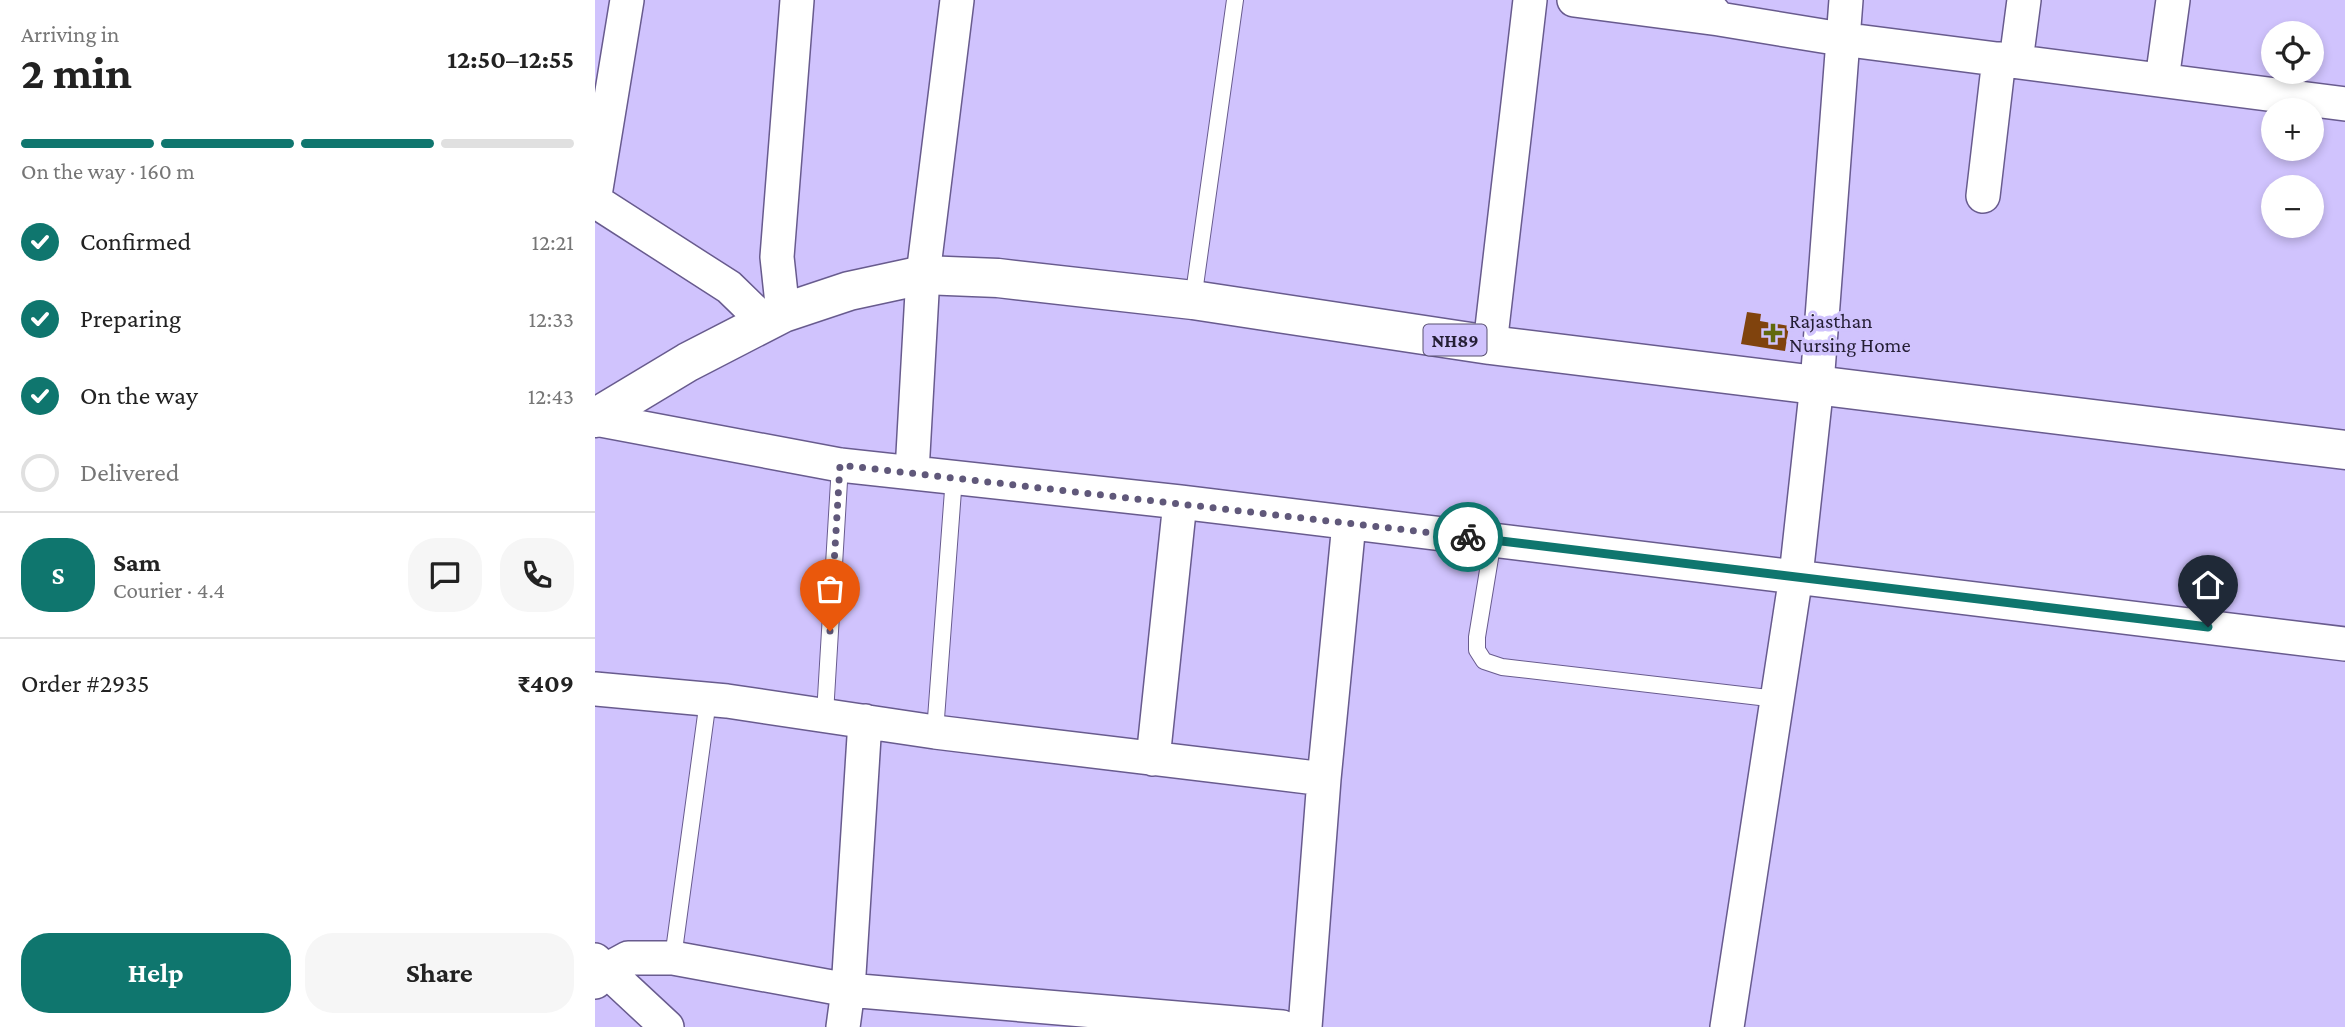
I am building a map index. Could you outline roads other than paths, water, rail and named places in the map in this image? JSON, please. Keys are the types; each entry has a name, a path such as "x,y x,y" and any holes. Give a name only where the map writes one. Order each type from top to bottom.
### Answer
{"main road":[{"name":"NH89","path":"595,419 688,362 774,318 849,291 923,275 998,278 1193,300 1490,345 2345,450"}],"street":[{"path":"595,195 627,0"},
{"path":"774,318 797,0"},
{"path":"912,472 923,275 957,0"},
{"path":"1490,345 1530,0"},
{"path":"1574,0 1711,9 1841,39 2345,104"},
{"path":"1727,1027 1796,576 1817,384 1846,0"},
{"path":"1983,196 2007,60 2024,0"},
{"path":"2162,80 2173,0"},
{"path":"595,201 774,318"},
{"path":"595,419 840,465 1180,502 2345,644"},
{"path":"1153,758 1180,502"},
{"path":"1305,1027 1324,779 1349,523"},
{"path":"595,689 825,714 935,732 1324,779"},
{"path":"843,1027 848,990 865,721"},
{"path":"667,1027 599,971 628,958 673,958 848,990 1282,1027"}],"lane":[{"path":"1193,300 1235,0"},
{"path":"825,714 840,465"},
{"path":"935,732 954,477"},
{"path":"1493,540 1477,637 1477,650 1483,661 1502,667 1777,699"},
{"path":"673,958 708,700"}],"place":[{"name":"Rajasthan Nursing Home","path":"1773,333"}]}
